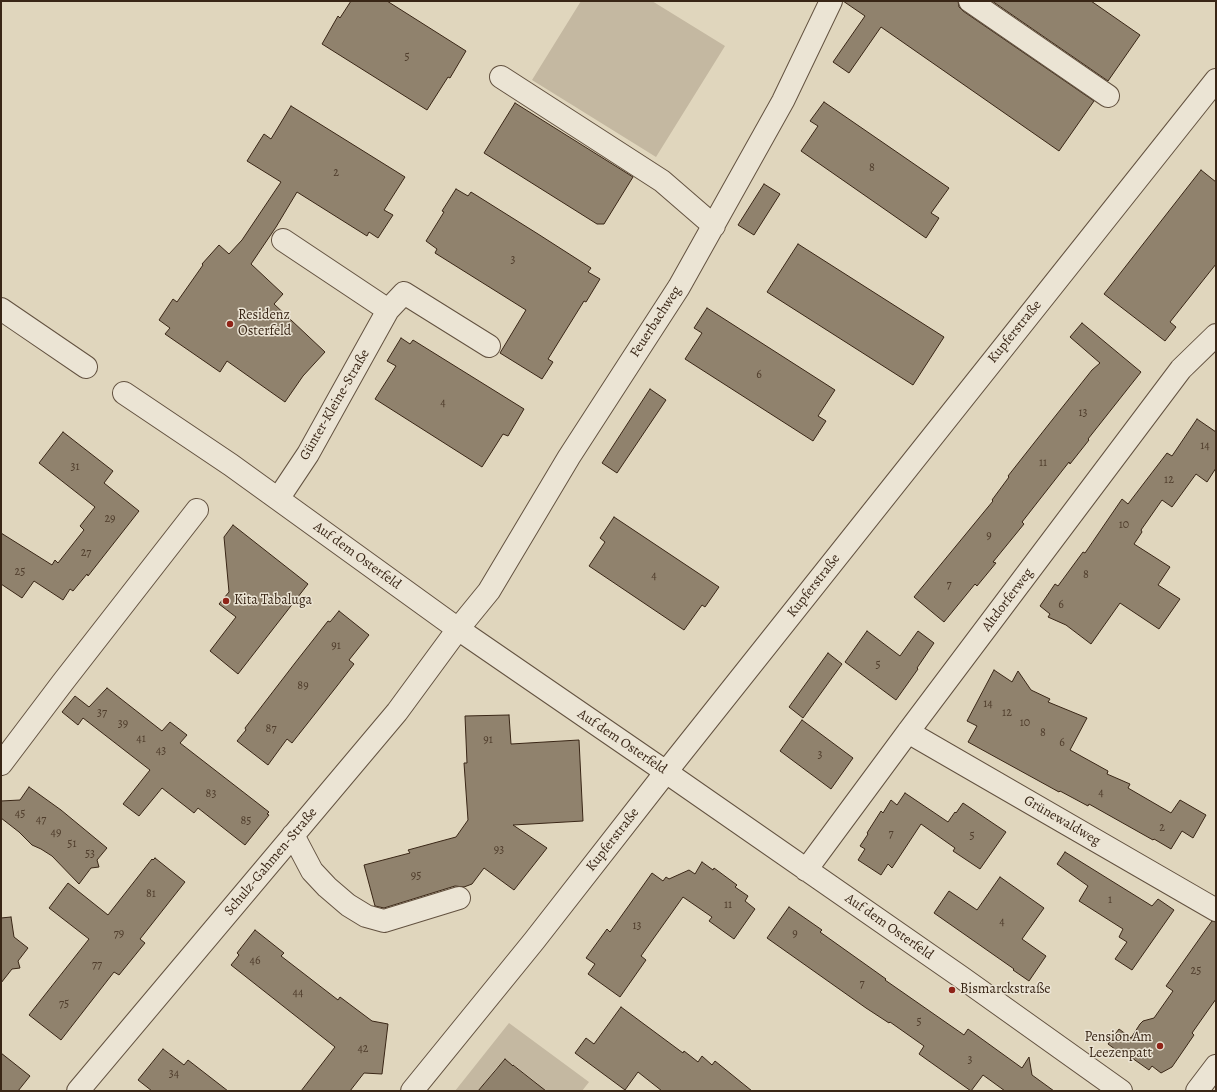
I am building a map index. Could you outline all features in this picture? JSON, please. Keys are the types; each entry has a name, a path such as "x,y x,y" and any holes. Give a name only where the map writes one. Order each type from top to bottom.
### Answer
{"street":[{"name":"Feuerbachweg","path":"458,629 490,591 569,457 679,287 783,101 831,1"},
{"path":"970,1 1108,96"},
{"path":"501,77 662,181 714,226"},
{"name":"Kupferstraße","path":"412,1091 534,941 666,772 1216,80"},
{"path":"283,240 388,310"},
{"name":"Günter-Kleine-Straße","path":"278,499 308,454 388,310 404,293 489,346"},
{"path":"1,309 86,367"},
{"name":"Altdorferweg","path":"806,870 908,732 1182,369 1216,335"},
{"name":"Auf dem Osterfeld","path":"124,392 231,465 458,629 989,996 1121,1091"},
{"path":"1,764 197,510"},
{"name":"Schulz-Gahmen-Straße","path":"78,1091 397,712 458,629"},
{"name":"Grünewaldweg","path":"908,732 1216,910"},
{"path":"293,835 312,871 327,887 348,905 366,916 384,920 459,898"},
{"path":"1197,1091 1216,1066"}],"shaded area":[{"path":"581,1 652,1 725,46 656,157 532,80"},
{"path":"509,1023 589,1082 582,1091 535,1091 538,1084 514,1065 513,1066 505,1060 497,1067 478,1091 455,1091"}],"building":[{"path":"351,1 387,1 466,51 450,78 448,77 427,110 322,44 338,16 340,18"},
{"path":"843,1 958,1 959,7 963,11 1094,101 1059,151 881,27 849,73 833,62 865,16"},
{"path":"992,1 1091,1 1140,35 1108,81"},
{"path":"824,102 949,188 931,213 939,218 926,238 801,151 818,126 810,121"},
{"path":"515,103 633,177 604,224 597,224 484,153"},
{"path":"291,106 405,177 384,210 393,215 378,238 369,232 367,236 297,192 251,264 283,294 274,304 325,352 303,376 285,402 227,361 220,372 165,334 170,328 159,320 173,299 177,302 203,265 202,264 219,245 229,254 242,240 281,182 247,161 264,134 271,139"},
{"path":"1201,170 1216,182 1216,264 1170,322 1176,327 1165,341 1104,294"},
{"path":"764,184 780,194 754,235 738,225"},
{"path":"456,189 468,196 471,192 591,268 588,272 600,279 586,302 584,301 548,359 553,362 542,379 500,353 526,310 435,253 437,249 426,241"},
{"path":"798,244 944,337 913,385 767,292"},
{"path":"707,308 835,390 818,416 826,421 813,441 685,359 702,333 694,328"},
{"path":"1082,323 1141,372 1070,464 1069,462 1022,522 1024,524 993,562 996,563 977,586 975,584 944,622 914,597 993,501 992,500 1009,477 1008,476 1092,370 1100,363 1070,337"},
{"path":"401,338 410,344 413,340 524,409 508,436 503,434 482,467 375,399 396,366 387,361"},
{"path":"650,389 666,400 617,473 602,463"},
{"path":"1197,419 1216,432 1216,468 1207,482 1196,474 1172,507 1162,500 1141,530 1142,532 1134,544 1170,567 1158,585 1180,599 1159,629 1120,603 1091,644 1066,625 1048,617 1050,614 1040,606 1055,584 1058,586 1083,552 1085,553 1122,499 1128,504 1167,453 1172,456"},
{"path":"63,432 113,471 104,483 139,511 88,576 87,574 73,591 70,589 63,600 34,581 22,598 1,584 1,533 52,565 55,560 58,563 84,530 80,526 95,507 39,463"},
{"path":"614,517 719,587 705,607 702,605 684,630 589,566 605,542 600,538"},
{"path":"233,525 308,584 238,674 210,651 236,617 219,604 229,592 224,537"},
{"path":"339,611 369,635 349,660 354,664 337,686 292,743 287,739 268,765 237,741 246,730 245,728 295,663 328,621 330,622"},
{"path":"867,631 900,656 918,631 934,643 896,700 845,662"},
{"path":"828,653 842,664 803,718 789,707"},
{"path":"994,670 1012,682 1018,671 1031,690 1050,699 1048,702 1087,718 1070,750 1108,771 1107,774 1130,784 1128,788 1171,813 1180,800 1206,815 1193,838 1182,831 1171,849 1089,804 1088,806 1060,791 1059,792 968,742 977,726 967,721"},
{"path":"107,688 162,731 170,722 187,735 180,743 269,812 267,814 269,815 245,845 198,808 194,813 162,788 139,816 123,804 150,770 83,718 78,725 62,712 75,696 89,707"},
{"path":"509,715 511,744 579,740 583,821 513,825 547,848 514,890 484,868 472,884 464,887 455,886 384,908 375,906 364,865 410,853 408,850 456,837 468,820 464,763 467,763 465,716"},
{"path":"802,720 853,758 831,789 780,751"},
{"path":"29,787 61,810 107,848 97,860 99,867 91,868 79,884 52,856 32,845 19,832 1,818 1,801 20,800"},
{"path":"905,793 948,822 963,803 1006,832 980,869 953,851 955,848 921,824 892,868 888,864 881,875 858,860 865,849 860,846 881,811 883,813 891,800 897,805"},
{"path":"1065,852 1152,906 1158,899 1174,910 1132,970 1115,959 1127,942 1119,937 1123,929 1079,901 1088,886 1057,864"},
{"path":"155,858 185,882 140,939 145,943 119,975 114,972 61,1040 29,1015 89,939 49,908 68,883 108,915 152,859 153,860"},
{"path":"702,862 713,870 714,868 737,885 735,887 748,896 745,901 755,909 734,939 709,921 712,917 683,897 641,956 646,960 620,997 588,974 595,964 586,958 607,929 610,932 652,873 663,881 666,877 669,879 689,870 695,874"},
{"path":"1000,877 1044,908 1022,939 1046,956 1029,981 934,913 949,891 977,910"},
{"path":"789,907 822,930 820,932 886,979 885,980 964,1035 968,1029 1022,1068 1029,1057 1032,1075 1054,1091 1005,1091 983,1075 971,1091 919,1054 924,1046 890,1022 889,1023 866,1008 767,938"},
{"path":"11,917 14,937 28,948 18,961 20,968 12,969 1,983 1,918"},
{"path":"1212,921 1216,922 1216,999 1192,1033 1194,1035 1172,1067 1161,1073 1152,1066 1149,1070 1125,1053 1123,1055 1108,1044 1119,1029 1131,1038 1143,1021 1154,1018 1173,991 1166,986"},
{"path":"255,930 284,953 281,956 338,1000 340,997 372,1021 388,1024 382,1074 364,1073 350,1091 301,1091 335,1047 231,965 239,955 237,953"},
{"path":"621,1007 683,1053 684,1051 698,1062 702,1056 712,1065 715,1061 752,1091 662,1091 638,1072 625,1090 575,1053 586,1038 594,1044"},
{"path":"163,1049 184,1065 188,1060 228,1091 152,1091 138,1080"},
{"path":"1,1053 30,1076 18,1091 1,1091"},
{"path":"505,1059 513,1066 546,1091 478,1091"}],"place":[{"name":"Residenz Osterfeld","path":"230,324"},
{"name":"Kita Tabaluga","path":"226,601"},
{"name":"Bismarckstraße","path":"952,990"},
{"name":"Pension Am Leezenpatt","path":"1160,1046"}]}
